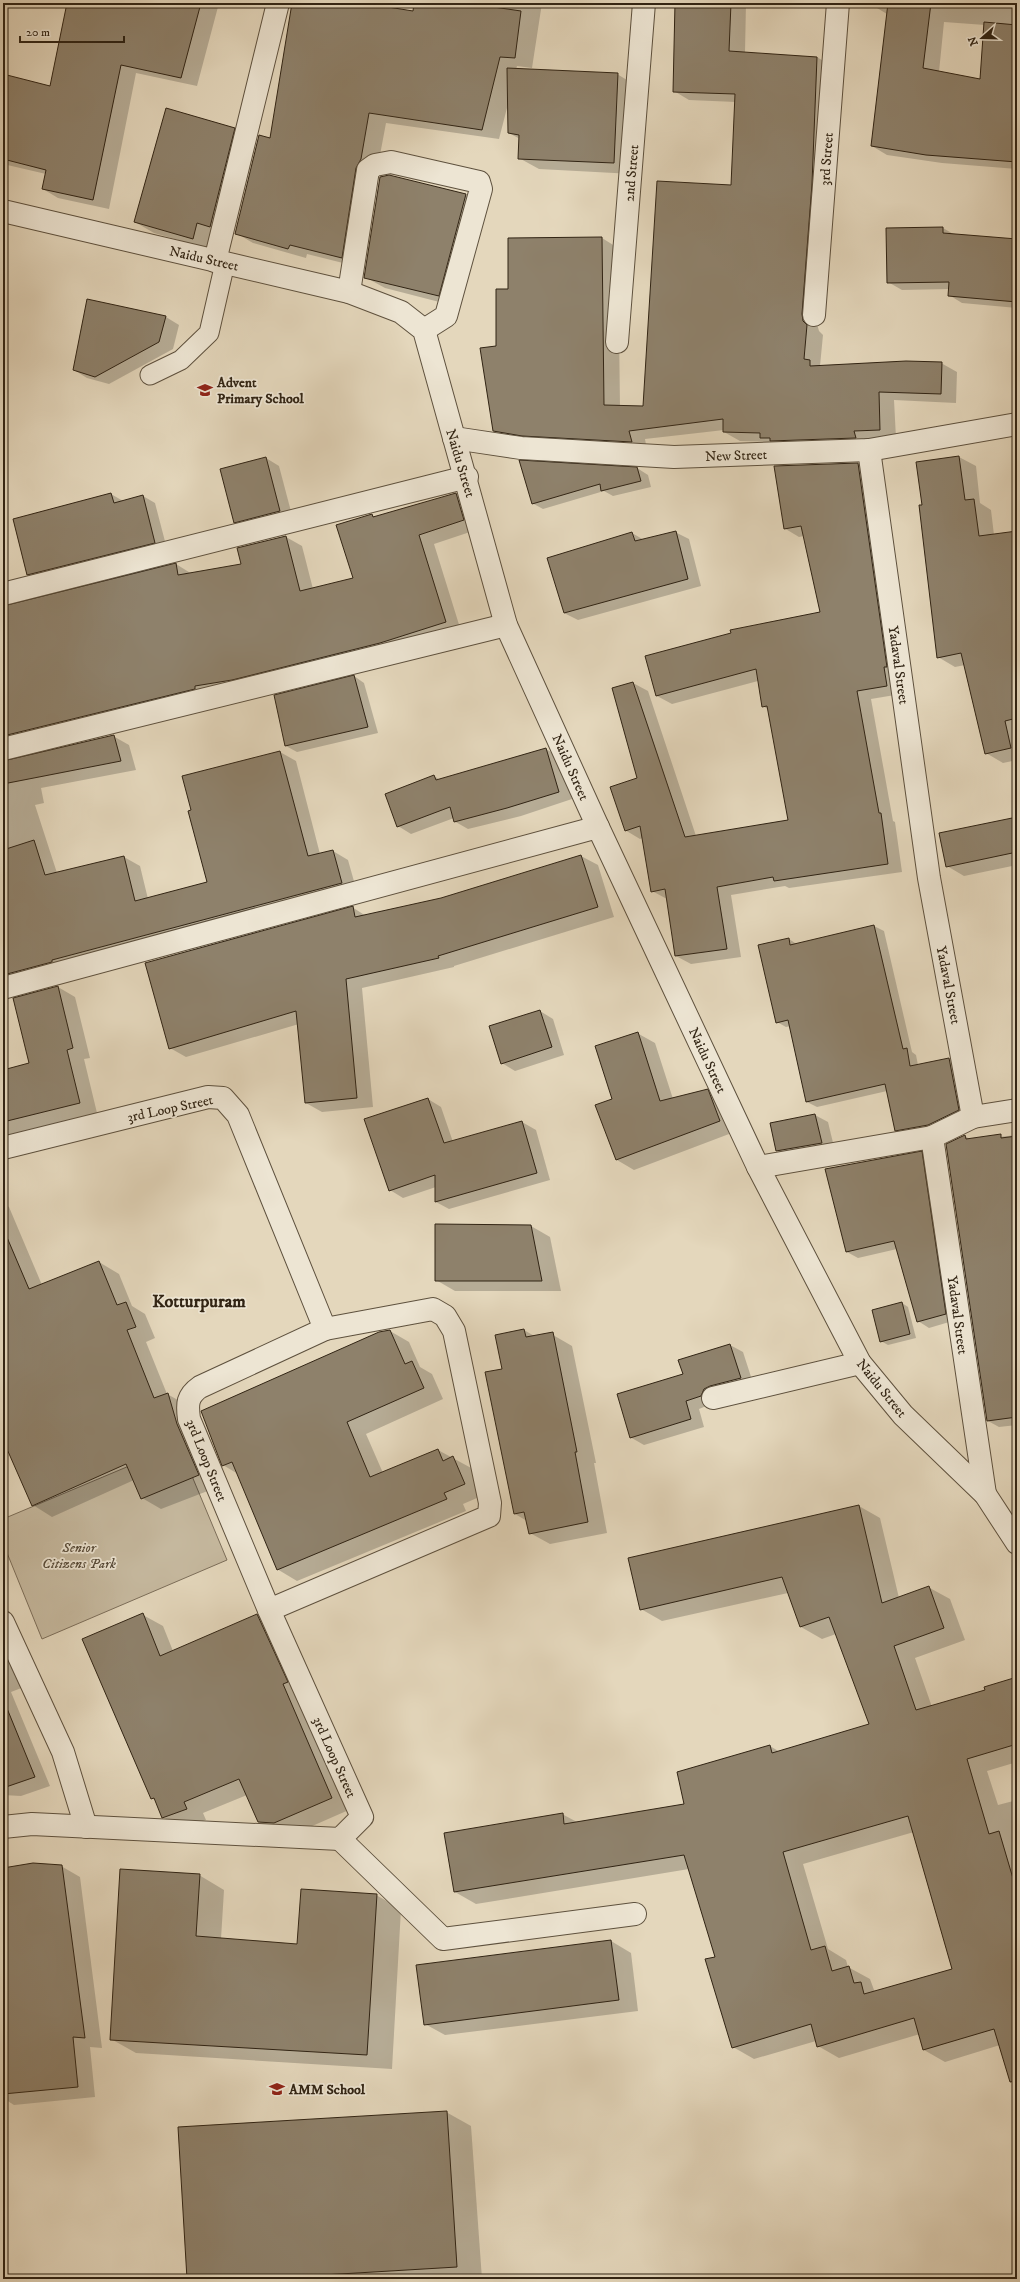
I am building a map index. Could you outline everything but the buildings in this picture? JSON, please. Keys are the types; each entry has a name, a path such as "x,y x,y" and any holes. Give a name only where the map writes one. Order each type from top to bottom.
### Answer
{"street":[{"path":"220,262 278,3"},
{"name":"2nd Street","path":"617,342 644,3"},
{"name":"3rd Street","path":"814,315 838,3"},
{"path":"349,292 368,170 375,165 391,162 479,182 481,190 446,316 424,330"},
{"name":"Naidu Street","path":"3,211 349,292 402,312 424,330 506,625 598,827 758,1167 860,1363 903,1415 985,1494 1017,1543"},
{"name":"New Street","path":"454,438 521,448 674,457 869,450 1017,424"},
{"name":"Yadaval Street","path":"869,450 929,878 973,1117"},
{"path":"3,594 466,477"},
{"path":"3,749 506,625"},
{"path":"3,988 598,827"},
{"name":"3rd Loop Street","path":"3,1148 208,1097 223,1098 238,1115 325,1329 200,1387 191,1394 188,1401 189,1419 269,1610 362,1817 340,1840"},
{"path":"758,1167 932,1137 973,1117 1017,1110"},
{"name":"Yadaval Street","path":"932,1137 985,1494"},
{"path":"269,1610 489,1516 490,1502 454,1331 445,1316 433,1309 325,1329"},
{"path":"713,1398 860,1363"},
{"path":"3,1622 63,1752 86,1827"},
{"path":"3,1827 32,1824 340,1840 443,1939 635,1914"}],"lane":[{"path":"150,375 181,360 209,333 220,262"}],"green space":[{"name":"Senior Citizens Park","path":"179,1445 227,1560 42,1639 3,1543 3,1519"}],"place":[{"name":"Advent Primary School","path":"205,390"},
{"name":"AMM School","path":"277,2089"}],"district":[{"name":"Kotturpuram","path":"199,1301"}]}
